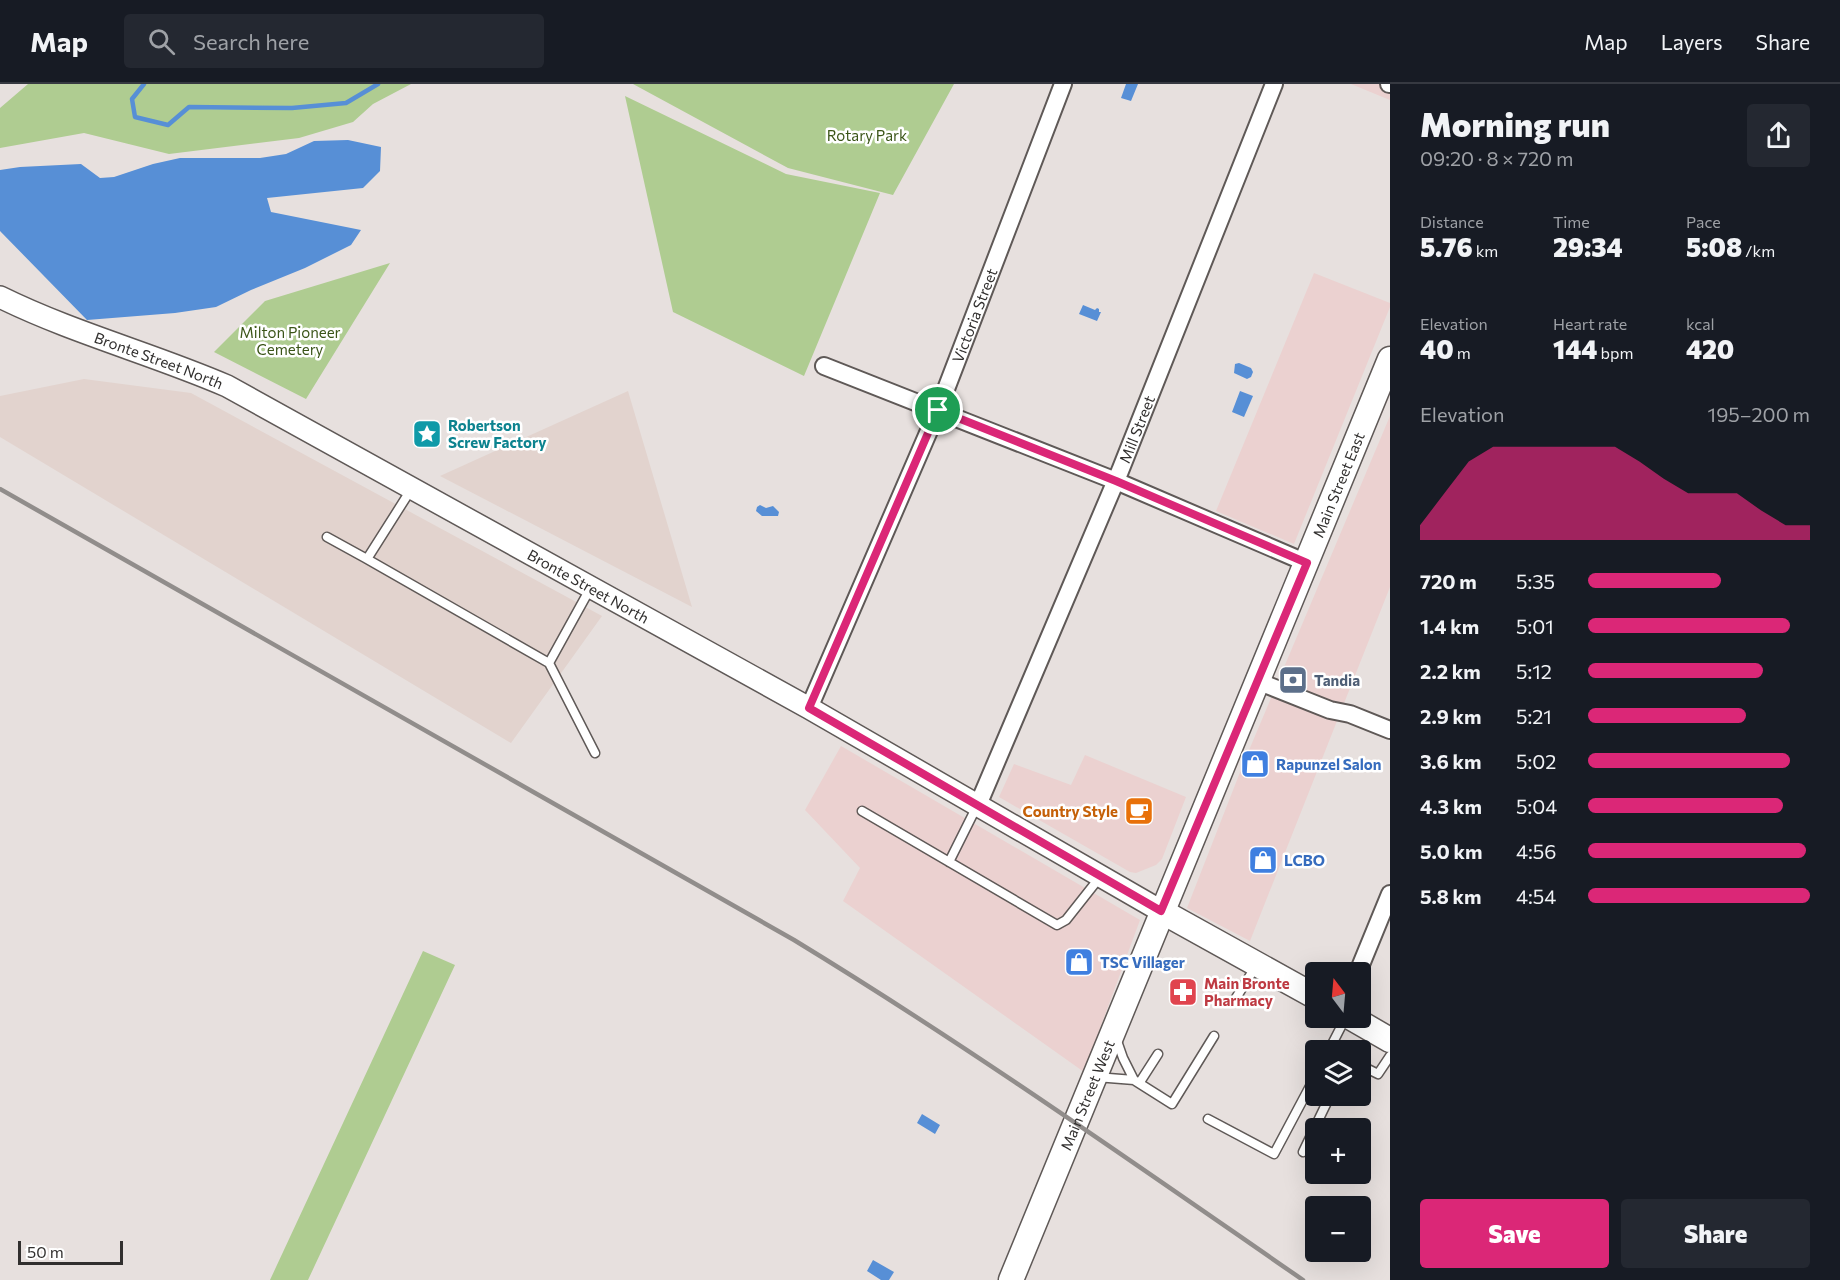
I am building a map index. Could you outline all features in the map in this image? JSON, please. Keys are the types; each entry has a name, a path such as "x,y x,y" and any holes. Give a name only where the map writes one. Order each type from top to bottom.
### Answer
{"main road":[{"name":"Main Street East","path":"1161,911 1385,384 1390,359"},
{"path":"1161,911 1305,992"},
{"name":"Main Street West","path":"1011,1280 1161,911"},
{"path":"1368,1028 1390,1040"}],"street":[{"name":"Victoria Street","path":"809,708 938,410 1063,84"},
{"name":"Mill Street","path":"978,805 1116,481 1274,84"},
{"name":"Bronte Street North","path":"0,297 61,323 227,386 809,708 1161,911"},
{"path":"824,366 1116,481 1307,563"},
{"path":"1257,681 1330,710 1350,714 1390,730"},
{"path":"1362,962 1390,894"}],"lane":[{"path":"367,559 412,488"},
{"path":"327,537 549,663 595,753"},
{"path":"549,663 591,586"},
{"path":"949,862 978,805"},
{"path":"862,812 1057,925 1066,920 1101,876"},
{"path":"1234,1001 1257,964"},
{"path":"1113,1032 1123,1058 1137,1081 1172,1104 1214,1036"},
{"path":"1137,1081 1158,1054"},
{"path":"1371,1070 1378,1074 1390,1056"},
{"path":"1095,1077 1137,1081"},
{"path":"1208,1119 1274,1154 1305,1101"},
{"path":"1303,1152 1325,1106"}],"shaded area":[{"path":"1351,84 1390,84 1390,100 1385,98"},
{"path":"1314,273 1390,303 1390,307 1294,544 1216,511"},
{"path":"84,379 191,393 602,616 511,743 0,437 0,396"},
{"path":"628,391 692,607 440,476"},
{"path":"1390,416 1390,587 1250,941 1187,908 1244,762"},
{"path":"841,746 1140,920 1084,1072 843,901 860,868 805,810"},
{"path":"1085,755 1186,797 1162,859 1156,865 1136,873 1130,872 999,797 1014,764 1071,785"}],"green space":[{"path":"28,84 411,84 373,104 353,122 299,138 169,154 84,133 0,148 0,108"},
{"name":"Rotary Park","path":"633,84 954,84 893,195 788,168"},
{"path":"625,96 786,174 880,193 804,376 673,312"},
{"name":"Milton Pioneer Cemetery","path":"390,263 306,399 214,352 265,301"},
{"path":"423,951 455,965 308,1280 270,1280"}],"water":[{"path":"1126,84 1138,84 1131,101 1121,98"},
{"path":"348,140 381,147 380,171 363,188 267,198 271,212 361,230 351,245 216,307 175,313 87,320 0,231 0,170 81,164 100,178 114,177 180,158 260,158 286,154 314,141"},
{"path":"1083,305 1095,310 1099,309 1101,312 1097,321 1079,314"},
{"path":"1239,363 1251,368 1253,372 1251,377 1247,379 1234,373 1235,364"},
{"path":"1240,391 1253,396 1244,417 1232,412"},
{"path":"760,505 766,508 773,506 779,512 778,516 762,516 756,511"},
{"path":"922,1114 940,1125 935,1134 917,1123"},
{"path":"873,1260 894,1272 889,1280 881,1280 867,1271"}],"waterway":[{"path":"144,84 132,99 135,117 168,125 189,107 292,108 346,103 378,84"}],"railway":[{"path":"0,489 794,940 987,1064 1303,1280"}],"place":[{"name":"Robertson Screw Factory","path":"427,434"},
{"name":"Tandia","path":"1293,680"},
{"name":"Rapunzel Salon","path":"1255,764"},
{"name":"Country Style","path":"1139,811"},
{"name":"LCBO","path":"1263,860"},
{"name":"TSC Villager","path":"1079,962"},
{"name":"Main Bronte Pharmacy","path":"1183,992"}],"route":[{"path":"938,410 1116,481 1307,563 1161,911 809,708 938,410"}]}
